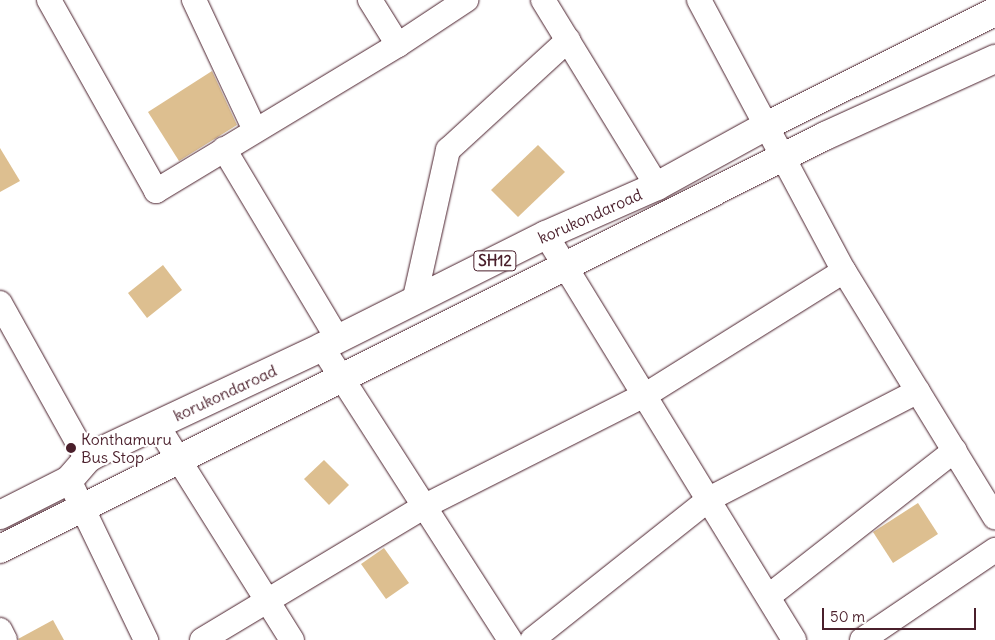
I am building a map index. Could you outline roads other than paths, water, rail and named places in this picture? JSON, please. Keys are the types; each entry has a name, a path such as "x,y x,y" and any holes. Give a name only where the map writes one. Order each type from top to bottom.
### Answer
{"main road":[{"name":"korukondaroad","path":"0,515 69,480 87,459 414,302 546,235 657,186 768,125 995,12"},
{"name":"SH12","path":"0,549 784,156 995,59"}],"street":[{"path":"49,0 156,190 398,45 466,0"},
{"path":"370,0 398,45"},
{"path":"543,0 657,186"},
{"path":"196,1 255,130"},
{"path":"703,2 844,272 995,518"},
{"path":"414,302 448,150 568,40"},
{"path":"224,149 329,342 342,378 510,640"},
{"path":"546,235 647,394 794,640"},
{"path":"202,640 425,506 647,394 844,272"},
{"path":"0,303 87,459"},
{"path":"532,640 709,499 918,391"},
{"path":"157,425 292,640"},
{"path":"769,596 955,450"},
{"path":"69,480 146,640"},
{"path":"862,640 995,550"},
{"path":"0,630 5,640"}],"place":[{"name":"Konthamuru Bus Stop","path":"71,448"}]}
